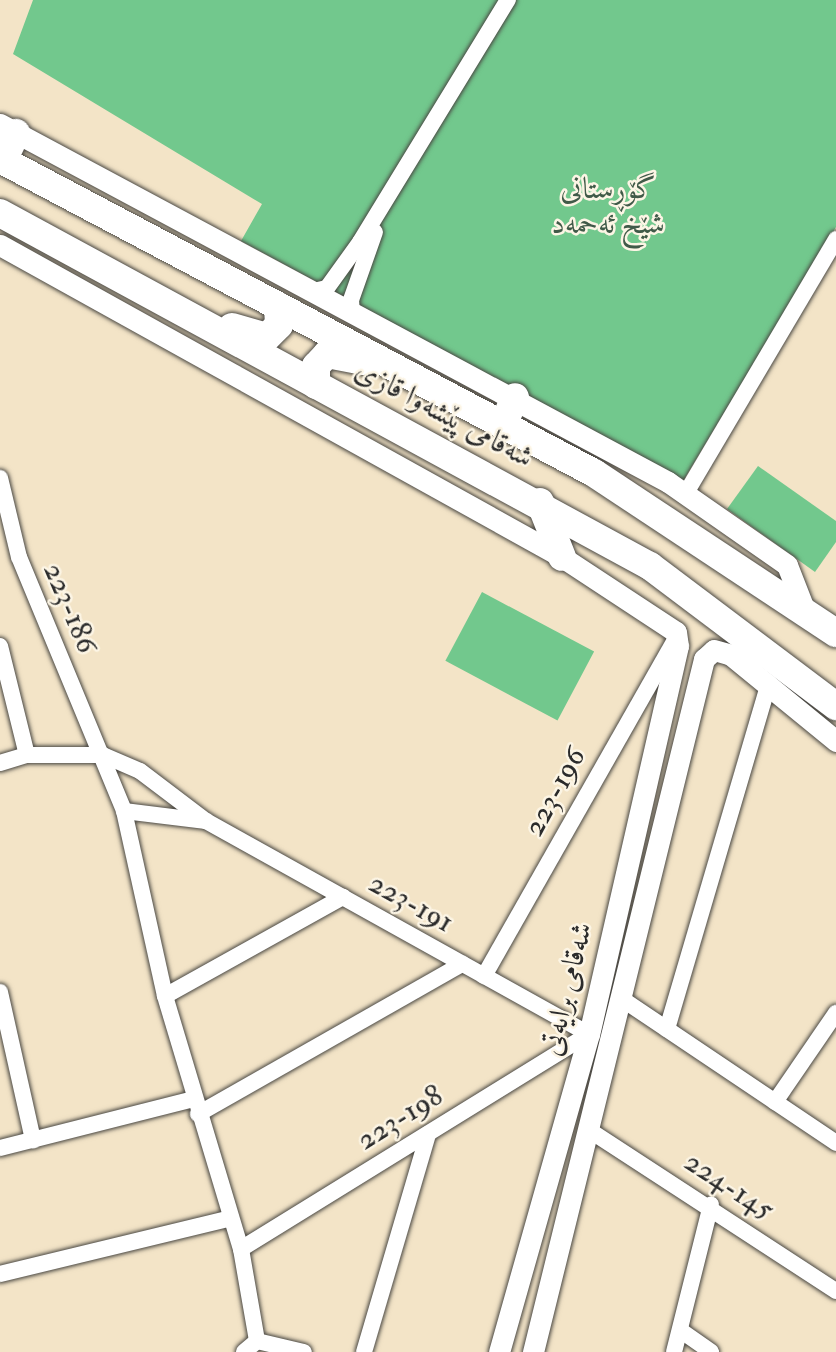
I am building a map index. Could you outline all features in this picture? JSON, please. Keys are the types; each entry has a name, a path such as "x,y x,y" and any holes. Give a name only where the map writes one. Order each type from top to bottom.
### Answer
{"highway":[{"path":"1,160 8,128"},
{"name":"شەقامی پێشەوا قازی","path":"1,160 504,423 638,499 835,628"},
{"name":"شەقامی پێشەوا قازی","path":"0,214 316,385 540,502 650,566 778,673 836,706"},
{"path":"167,305 267,337 279,326 278,306"},
{"path":"316,385 316,366 327,354 412,376"},
{"path":"504,423 514,397"},
{"path":"540,502 562,557"}],"street":[{"path":"309,292 327,288 400,178 508,0"},
{"path":"8,128 309,292 514,397 686,493 787,565 803,606"},
{"path":"352,314 365,255 400,178"},
{"path":"686,493 836,239"},
{"path":"0,246 562,557 665,621 677,636"},
{"name":"223-186","path":"0,478 19,557 124,811 164,996 228,1219 241,1249 250,1347"},
{"name":"شەقامی برایەتی","path":"499,1352 515,1287 589,1034 677,636"},
{"name":"223-196","path":"484,975 677,636"},
{"path":"0,646 27,755"},
{"name":"شەقامی برایەتی","path":"533,1352 704,659 714,650 778,673"},
{"path":"778,673 836,741"},
{"path":"667,1029 778,673"},
{"path":"0,763 27,755 103,755 158,781 206,821"},
{"path":"124,811 206,821"},
{"name":"223-191","path":"206,821 589,1034"},
{"path":"164,996 343,897"},
{"path":"620,898 646,900"},
{"path":"0,1148 196,1106 462,964"},
{"path":"0,992 33,1140"},
{"path":"622,999 836,1143"},
{"path":"775,1102 836,1013"},
{"name":"223-198","path":"241,1249 589,1034"},
{"name":"224-145","path":"589,1130 711,1205 836,1291"},
{"path":"364,1352 428,1133"},
{"path":"674,1352 711,1205"},
{"path":"0,1274 228,1219"},
{"path":"515,1287 547,1294"},
{"path":"680,1330 711,1352"},
{"path":"250,1347 304,1352"}],"green space":[{"name":"گۆڕستانی شێخ ئەحمەد","path":"33,0 836,0 836,227 683,481 241,241 262,204 13,54"},
{"path":"758,466 836,521 836,542 815,572 727,509"},
{"path":"482,592 594,652 558,720 445,661"}]}
